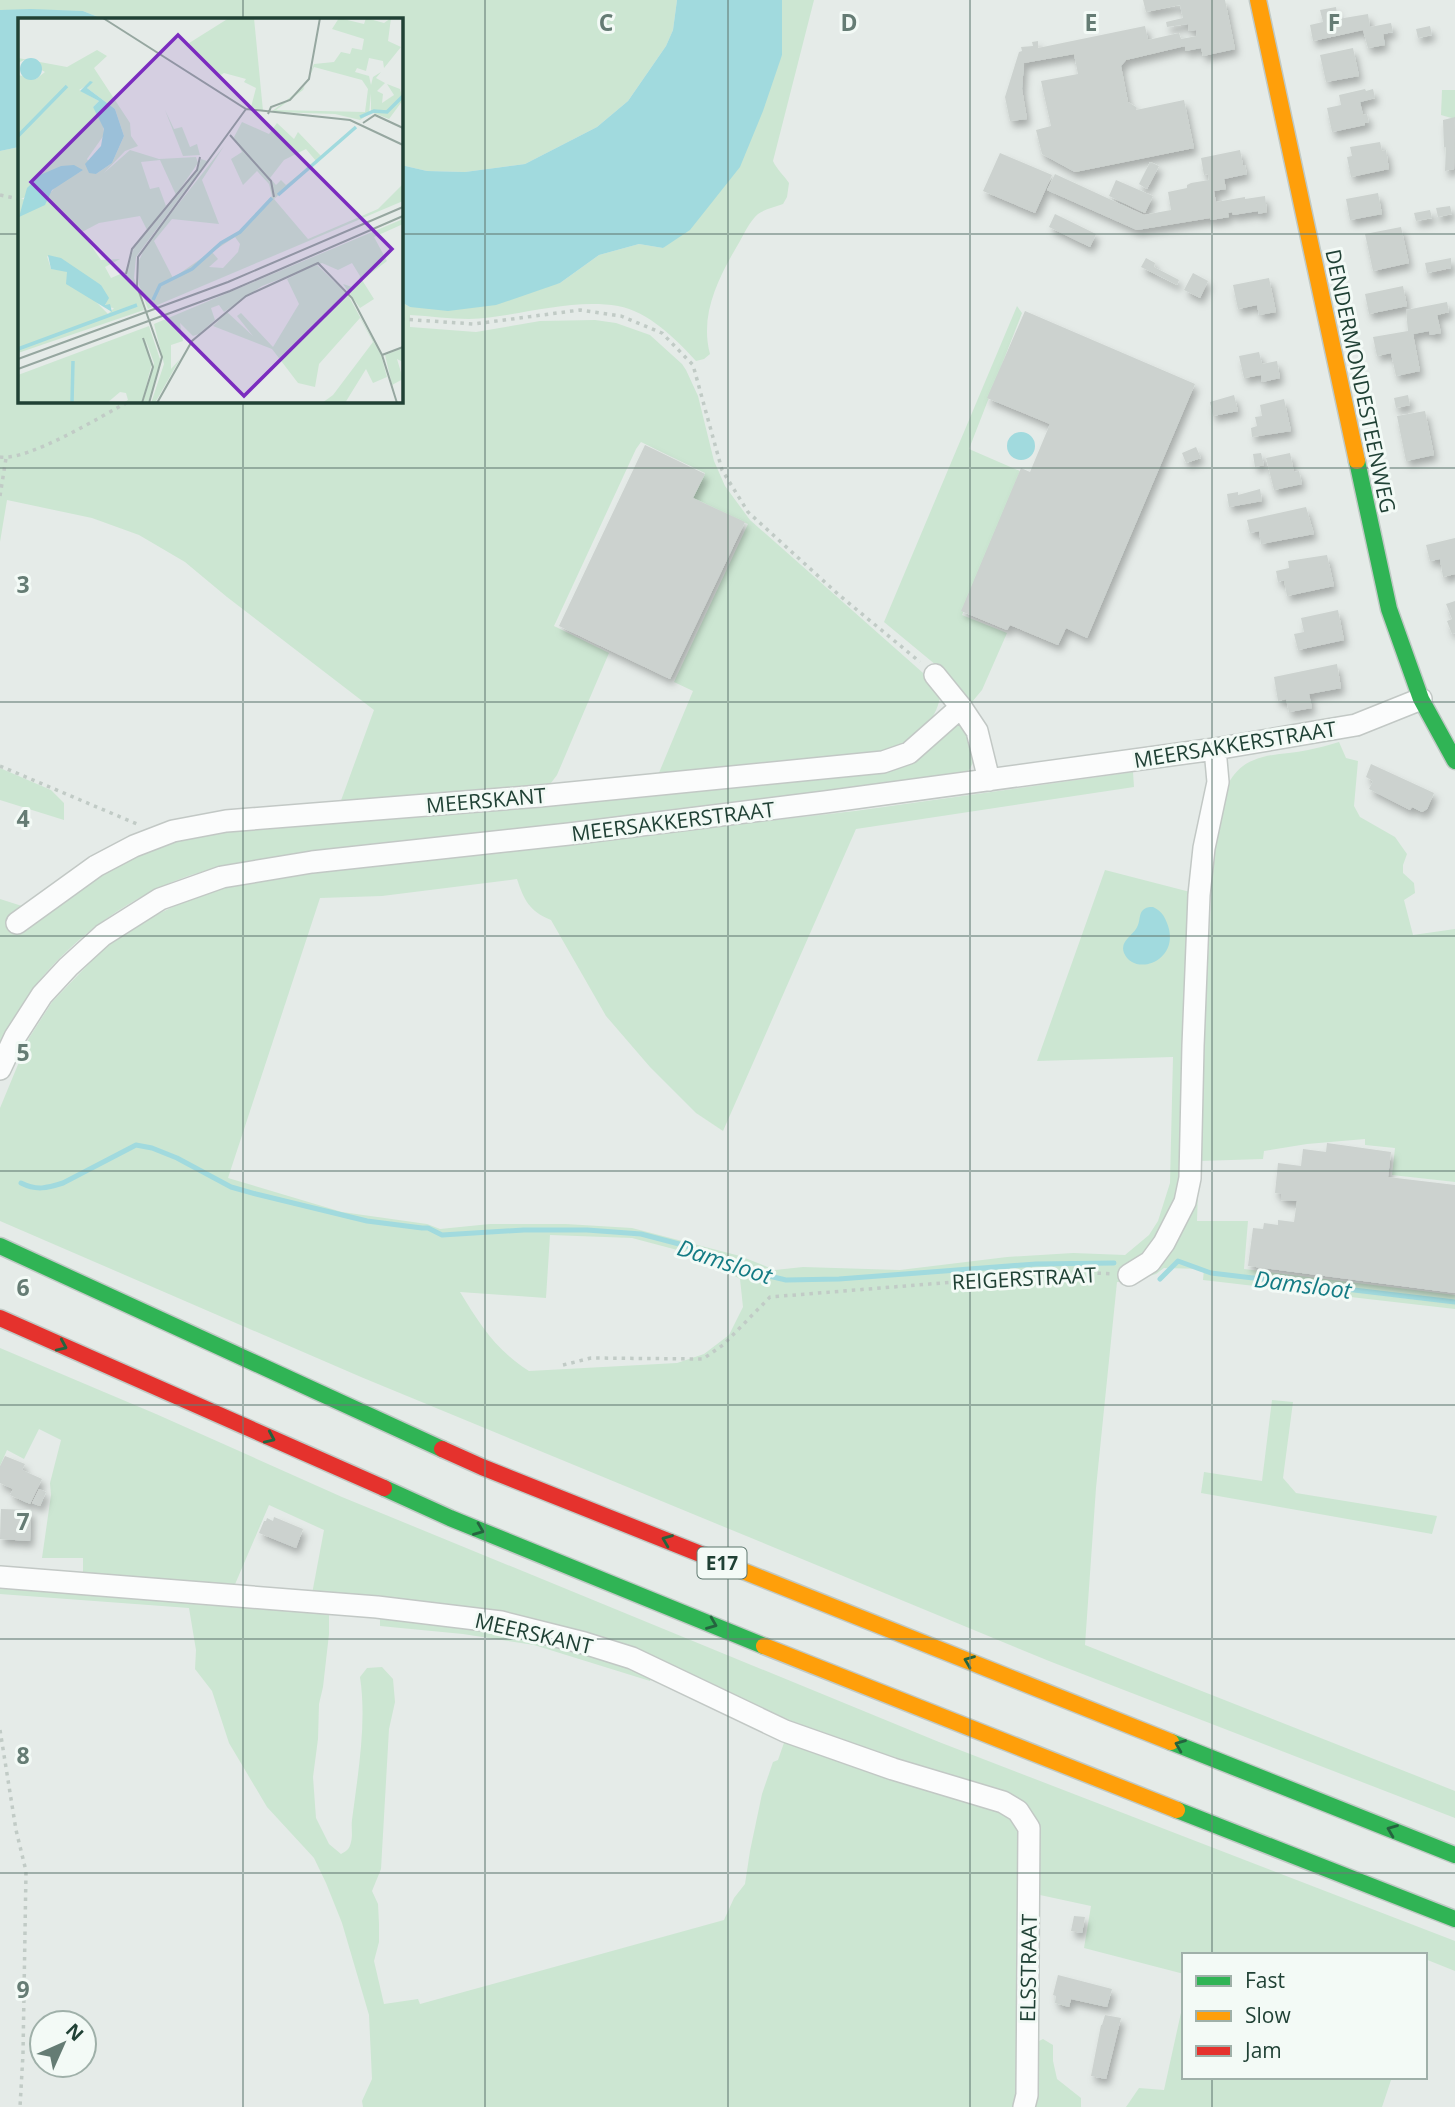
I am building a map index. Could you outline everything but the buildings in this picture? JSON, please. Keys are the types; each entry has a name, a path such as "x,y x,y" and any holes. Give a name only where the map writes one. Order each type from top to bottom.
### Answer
{"main road":[{"name":"DENDERMONDESTEENWEG","path":"1258,0 1389,609 1421,699 1455,761"},
{"name":"E17","path":"0,1246 482,1467 1455,1855"},
{"path":"0,1318 450,1518 974,1730 1455,1919"}],"street":[{"path":"935,675 961,706 977,731 989,780"},
{"name":"MEERSAKKERSTRAAT","path":"0,1069 15,1037 42,995 103,935 160,899 222,877 312,862 825,803 1214,749 1356,724 1421,699"},
{"name":"MEERSKANT","path":"17,923 96,866 173,831 226,821 554,794 883,762 909,753 961,706"},
{"path":"1129,1275 1150,1262 1164,1243 1185,1202 1190,1178 1199,895 1218,782 1214,749"},
{"name":"MEERSKANT","path":"0,1577 377,1607 501,1622 632,1658 785,1731 871,1762 1003,1802 1018,1811 1029,1828"},
{"name":"ELSSTRAAT","path":"1024,2107 1027,2095 1029,1828"}],"path":[{"path":"0,195 18,199"},
{"path":"402,319 474,324 580,310 621,316 662,333 694,365 722,470 748,512 839,595 935,675"},
{"path":"0,496 2,457 29,453 128,402"},
{"path":"0,766 144,826 155,838"},
{"name":"REIGERSTRAAT","path":"564,1365 591,1359 703,1359 723,1345 770,1297 1077,1272 1129,1275"},
{"path":"0,1730 16,1830 26,1871 20,2107"}],"green space":[{"path":"0,0 677,0 673,30 666,46 628,101 597,127 525,164 465,172 427,171 402,165 402,18 100,18 83,11 0,10"},
{"path":"782,0 814,0 773,161 789,183 787,197 783,204 755,217 725,267 709,309 707,339 710,354 704,359 696,361 671,336 640,314 618,306 600,304 562,306 487,318 410,315 410,327 476,332 540,321 595,320 616,323 650,335 686,370 698,396 714,461 725,486 750,520 931,680 940,697 935,713 901,749 656,780 693,691 674,682 748,524 693,498 705,473 641,442 554,626 609,653 557,775 540,790 339,806 374,710 185,562 139,535 92,518 7,500 0,542 0,151 18,147 18,402 402,402 402,303 410,307 560,283 599,255 639,244 663,248 782,55"},
{"path":"1442,90 1455,90 1455,119 1441,115"},
{"path":"1017,306 1022,313 969,449 1020,471 962,615 1007,633 982,690 972,702 942,670 884,622"},
{"path":"955,726 967,730 972,747 973,763 966,773 736,804 296,854 229,865 191,875 127,905 71,947 33,988 0,1045 0,899 22,906 26,920 79,882 185,833 875,768"},
{"path":"1339,742 1346,758 1358,761 1354,806 1360,817 1395,837 1407,854 1403,873 1414,883 1415,893 1404,900 1413,935 1455,929 1455,1182 1392,1175 1395,1148 1365,1145 1365,1139 1307,1144 1264,1151 1263,1159 1199,1161 1197,1221 1248,1221 1244,1269 1455,1295 1455,1309 1203,1280 1204,1269 1164,1268 1156,1274 1129,1282 1117,1282 1096,1488 1085,1645 1455,1791 1455,1818 1049,1661 361,1377 0,1221 0,1108 29,1038 52,1002 106,946 133,926 181,903 218,889 257,879 855,811 1133,772 1134,787 856,829 723,1131 696,1113 650,1067 606,1016 551,920 537,913 528,904 517,879 382,896 320,898 228,1178 342,1212 427,1224 440,1229 490,1224 566,1224 632,1228 740,1256 775,1270 803,1267 900,1270 1007,1257 1073,1253 1125,1255 1149,1235 1158,1221 1170,1183 1173,1057 1037,1061 1105,870 1194,893 1202,1056 1212,890 1209,881 1215,831 1223,795 1240,768 1254,760","holes":["550,1235 632,1238 700,1256 740,1279 743,1307 729,1335 704,1354 677,1363 529,1371 490,1336 460,1292 546,1298"]},
{"path":"0,768 51,790 64,803 64,820 0,800"},
{"path":"0,1348 342,1497 939,1742 1455,1941 1455,1971 1427,1960 1427,1953 1182,1953 1182,1973 1084,1948 1091,1906 1040,1895 1039,1858 1031,1821 853,1749 632,1653 312,1594 324,1530 269,1505 233,1589 83,1578 83,1558 42,1558 51,1495 50,1483 61,1440 39,1429 24,1459 7,1450 0,1466"},
{"path":"1272,1400 1293,1402 1283,1478 1296,1493 1437,1516 1432,1534 1201,1493 1204,1472 1262,1481"},
{"path":"0,1585 329,1610 329,1634 319,1704 313,1777 316,1818 329,1844 341,1854 349,1848 352,1839 363,1712 360,1677 367,1668 382,1667 393,1679 395,1702 389,1729 381,1869 372,1891 378,1904 379,1924 379,1942 374,1961 384,2004 418,1999 420,2004 724,1920 734,1898 745,1884 762,1794 773,1762 778,1760 786,1737 1003,1810 1014,1821 1020,1835 1018,2066 1014,2107 363,2107 362,2101 372,2079 369,2015 342,1923 314,1858 267,1807 229,1743 212,1691 195,1669 196,1650 189,1608 0,1594"},
{"path":"380,1614 499,1629 653,1673 650,1681 534,1645 463,1634 380,1626"},
{"path":"1182,2008 1182,2079 1391,2079 1382,2107 1126,2107 1139,2088 1164,2090"},
{"path":"1043,2039 1053,2045 1057,2079 1081,2098 1081,2107 1031,2107 1037,2042"}],"water":[{"path":"677,0 782,0 782,55 763,111 740,167 690,230 663,248 639,244 599,255 560,283 496,305 448,311 410,307 402,303 402,165 427,171 465,172 525,164 597,127 628,101 666,46 673,30"},
{"path":"0,10 83,11 100,18 18,18 18,147 0,151"},
{"path":"1021,432 1031,436 1035,446 1031,456 1021,460 1011,456 1007,446 1011,436"},
{"path":"1153,907 1162,914 1167,923 1170,936 1168,947 1155,961 1137,964 1130,960 1123,948 1125,941 1136,929 1142,912"}],"waterway":[{"name":"Damsloot","path":"21,1183 42,1188 63,1183 136,1145 177,1158 231,1187 367,1221 422,1228"},
{"name":"Damsloot","path":"422,1228 442,1235 524,1230 587,1230 641,1234 683,1245 786,1280 839,1279 1036,1264 1114,1263"},
{"name":"Damsloot","path":"1160,1279 1178,1261 1211,1273 1455,1302"}],"traffic: fast":[{"path":"1357,461 1389,609 1421,699 1455,761"},
{"path":"0,1246 442,1449"},
{"path":"384,1488 450,1518 764,1646"},
{"path":"1171,1742 1455,1855"},
{"path":"1177,1810 1455,1919"}],"traffic: slow":[{"path":"1258,0 1357,461"},
{"path":"713,1559 1171,1742"},
{"path":"764,1646 1177,1810"}],"traffic: jam":[{"path":"0,1318 384,1488"},
{"path":"442,1449 713,1559"}]}
